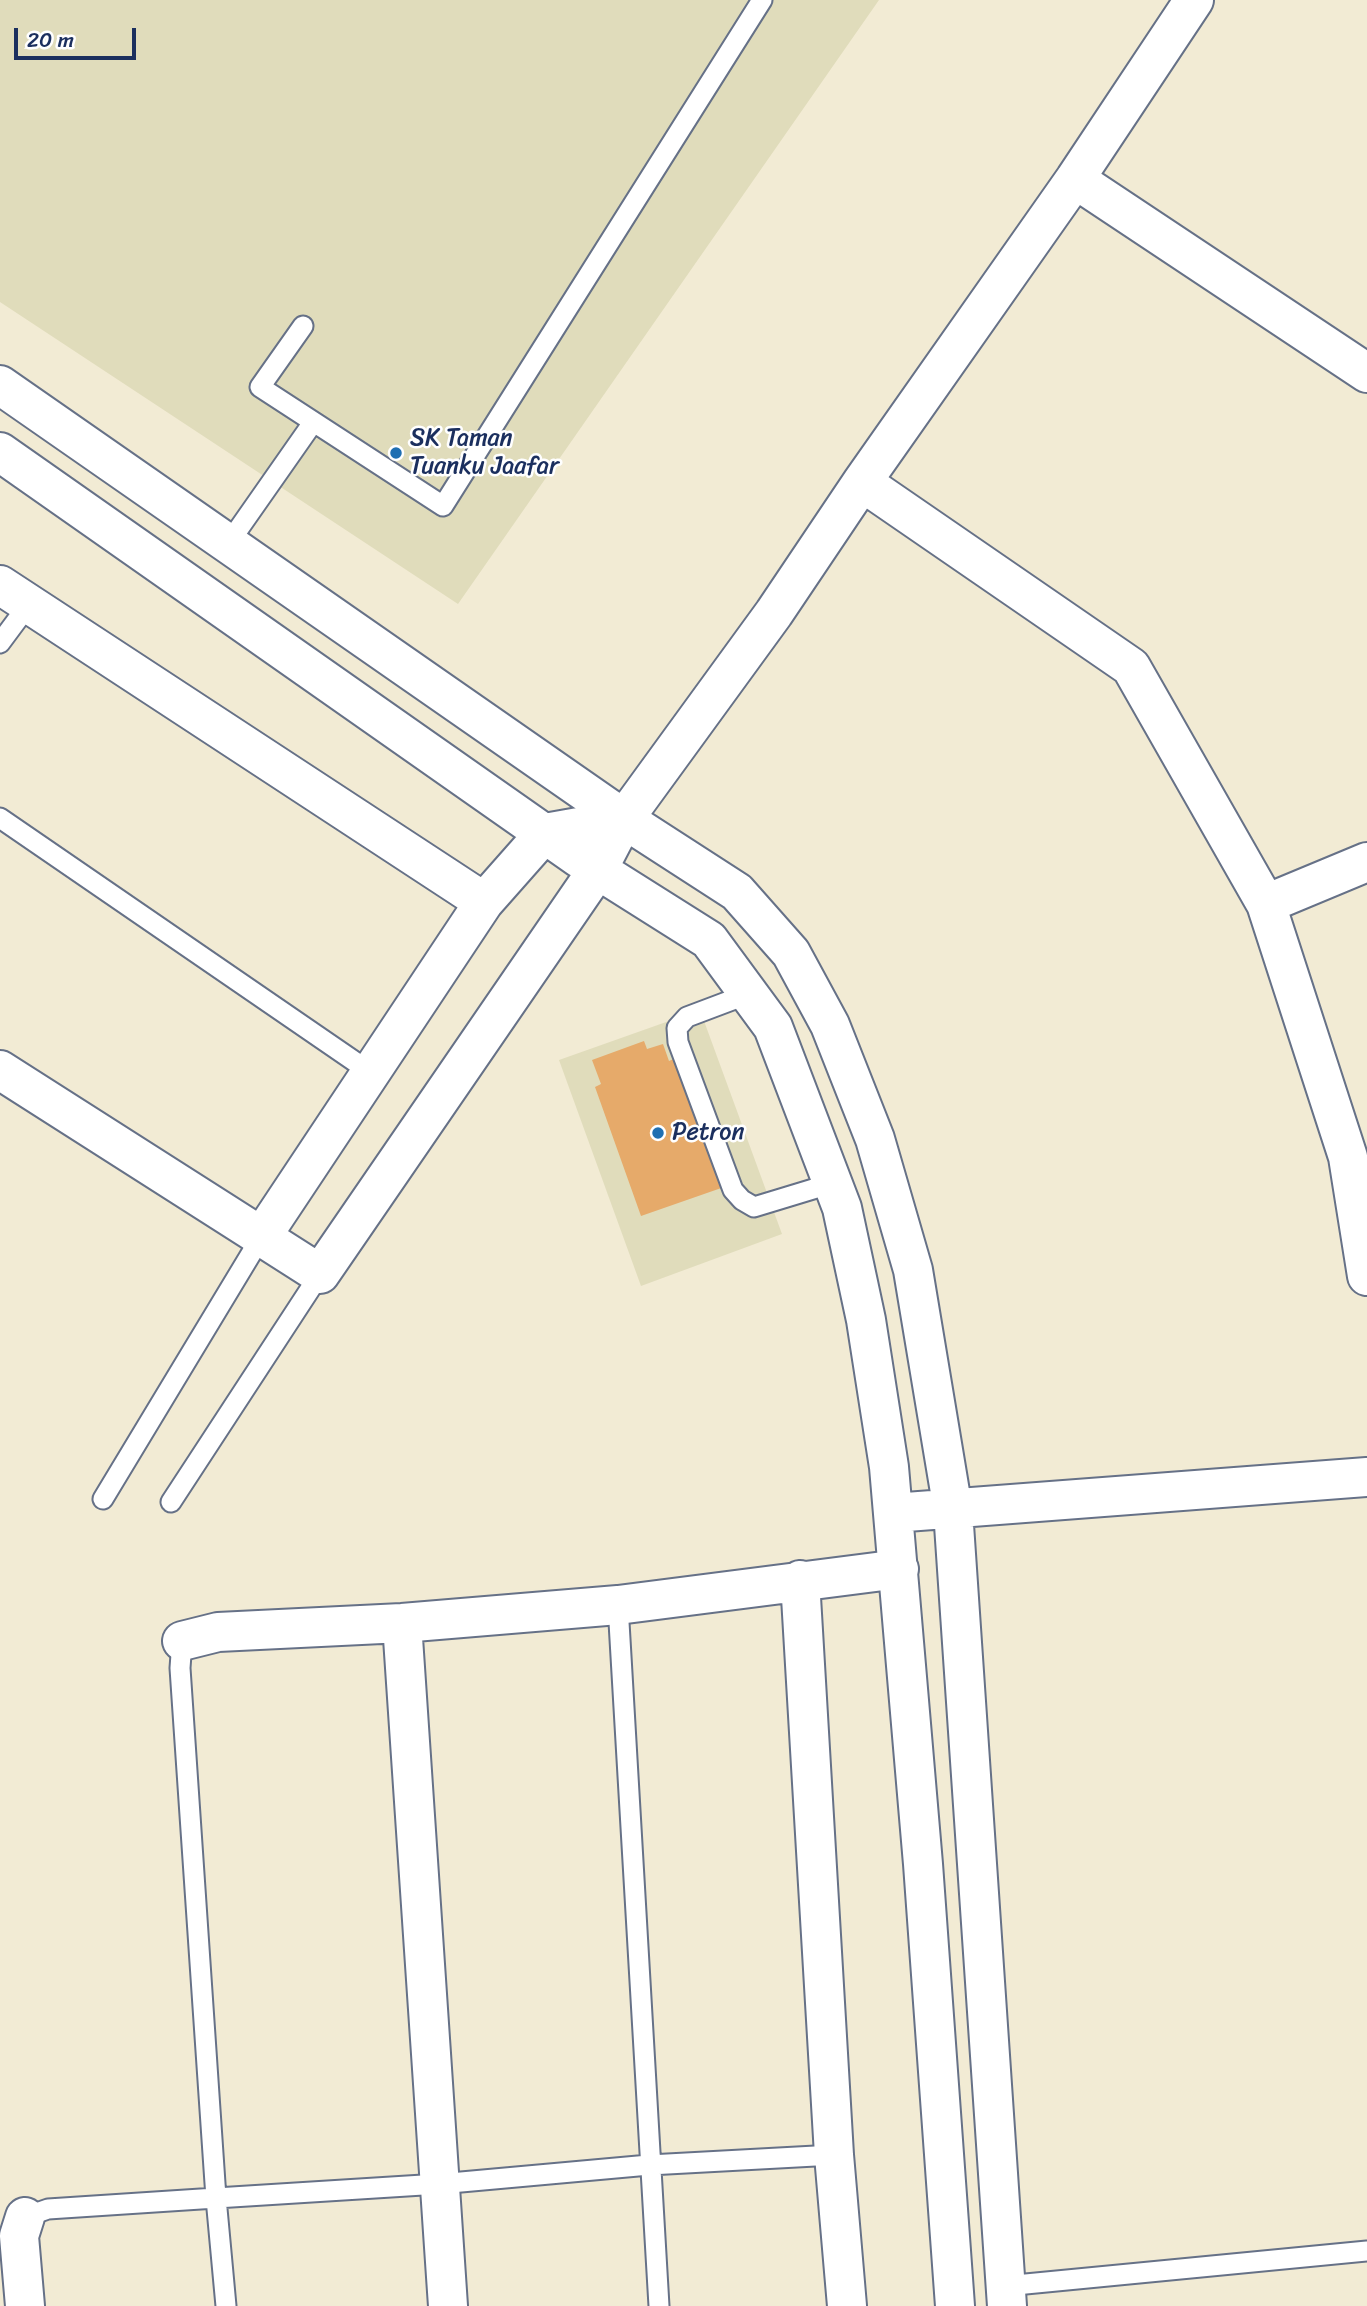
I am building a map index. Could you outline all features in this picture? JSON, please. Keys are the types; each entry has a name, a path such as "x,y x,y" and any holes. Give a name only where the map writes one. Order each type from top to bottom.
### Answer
{"street":[{"path":"0,1070 260,1239 320,1274 598,869 624,819 774,614 862,482 1075,179 1194,0"},
{"path":"1075,179 1367,373"},
{"path":"0,385 624,819 737,892 791,953 830,1025 875,1139 913,1270 953,1510 1006,2296"},
{"path":"0,452 545,833 709,940 773,1027 842,1208 866,1320 899,1569 955,2306"},
{"path":"862,482 1131,667 1266,904 1349,1157 1367,1276"},
{"path":"14,594 484,902"},
{"path":"260,1239 484,902 545,833 624,819"},
{"path":"1266,904 1367,862"},
{"path":"893,1513 1367,1477"},
{"path":"182,1641 218,1632 402,1623 618,1605 899,1569"},
{"path":"800,1580 834,2155 847,2306"},
{"path":"402,1623 448,2306"},
{"path":"25,2217 19,2236 25,2306"}],"lane":[{"path":"303,326 260,387 312,424 443,506 762,0"},
{"path":"228,544 312,424"},
{"path":"0,643 14,594"},
{"path":"0,818 370,1072"},
{"path":"748,994 687,1017 677,1028 678,1042 733,1190 742,1200 754,1207 833,1184"},
{"path":"103,1499 260,1239"},
{"path":"171,1502 320,1274"},
{"path":"618,1605 659,2306"},
{"path":"182,1641 180,1668 216,2198 226,2306"},
{"path":"25,2217 48,2209 439,2184 649,2165 834,2155"},
{"path":"1006,2296 1367,2251"}],"shaded area":[{"name":"SK Taman Tuanku Jaafar","path":"0,0 879,0 458,604 0,302"},
{"path":"700,1010 782,1234 641,1286 559,1060"}],"building":[{"path":"644,1041 647,1049 663,1044 669,1061 680,1056 727,1186 641,1216 595,1087 601,1084 592,1060"}],"place":[{"name":"SK Taman Tuanku Jaafar","path":"396,453"},
{"name":"Petron","path":"658,1133"}]}
